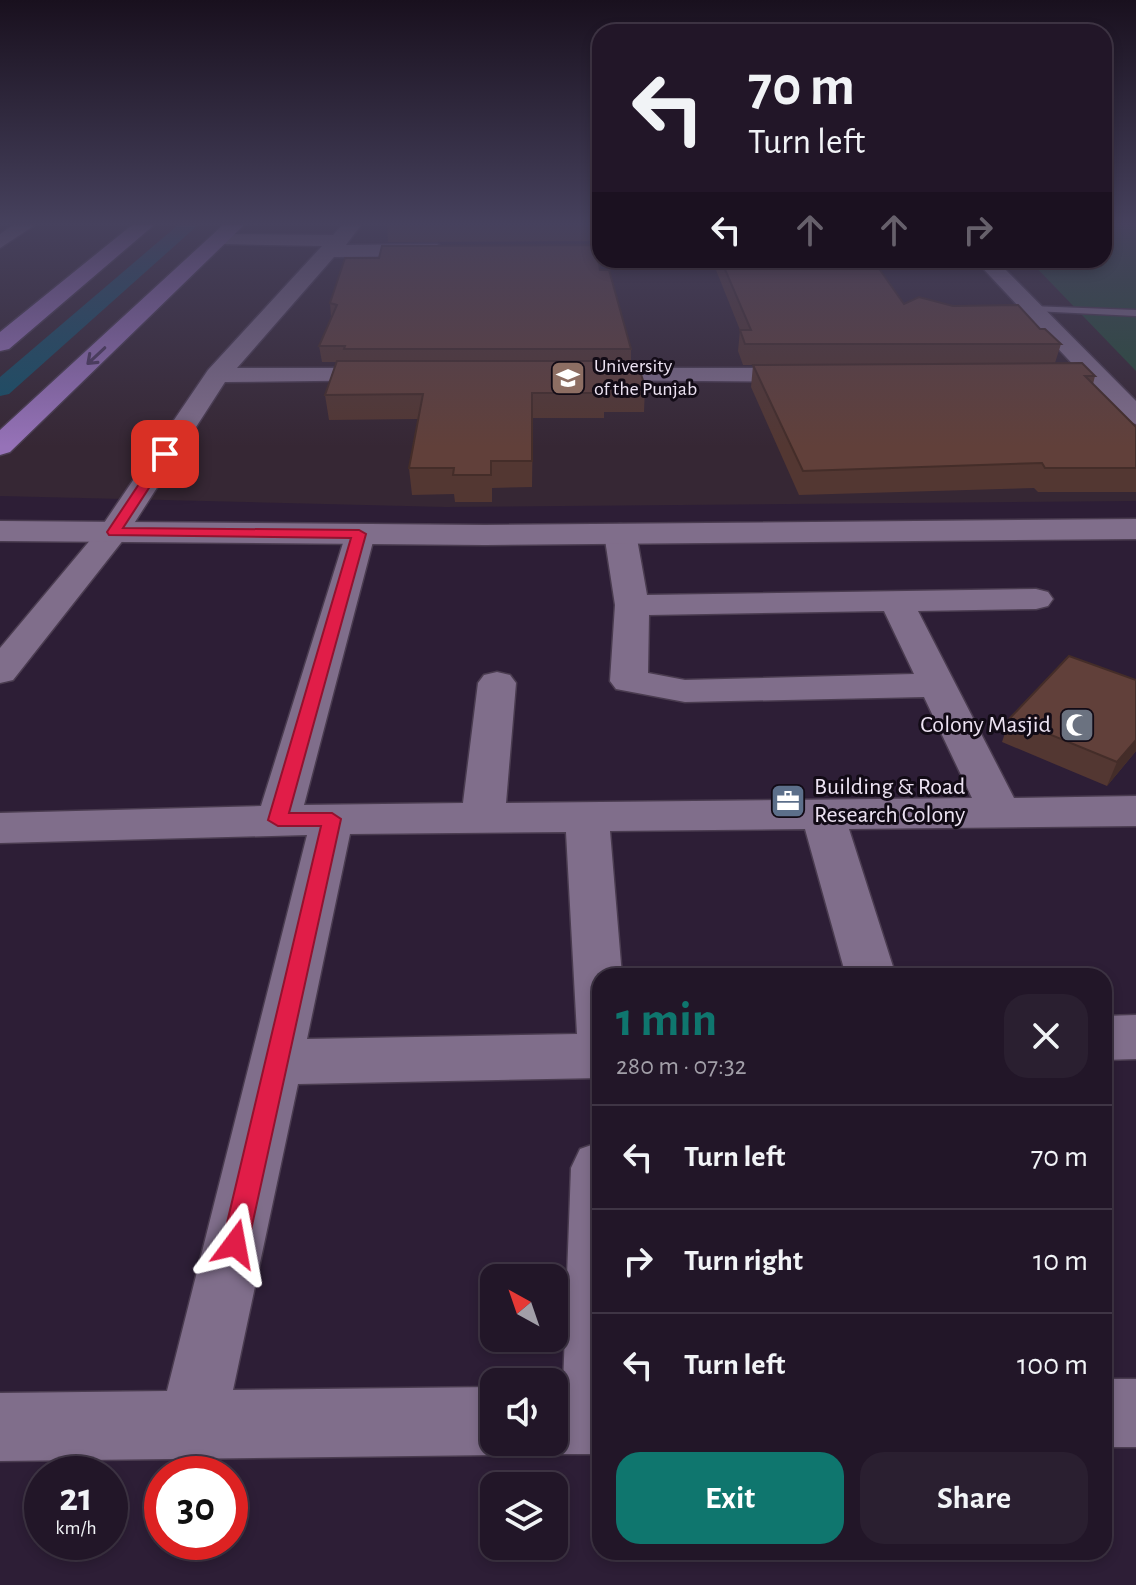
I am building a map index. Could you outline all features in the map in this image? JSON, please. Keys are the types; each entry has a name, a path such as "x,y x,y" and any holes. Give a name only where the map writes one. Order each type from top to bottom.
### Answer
{"highway":[{"path":"0,344 54,299"},
{"path":"0,446 156,299"}],"street":[{"path":"0,672 113,532 217,375 286,299"},
{"path":"1025,299 1136,416"},
{"path":"217,375 409,375"},
{"path":"552,375 840,375"},
{"path":"1063,375 1095,375"},
{"path":"0,531 359,534 1136,529"},
{"path":"620,533 632,605 629,681 685,691 937,685"},
{"path":"278,820 359,534"},
{"path":"632,605 1036,599"},
{"path":"896,601 1001,814"},
{"path":"483,819 497,683"},
{"path":"0,828 332,819 587,819 1136,811"},
{"path":"823,816 869,968"},
{"path":"192,1425 332,819"},
{"path":"587,819 596,968"},
{"path":"1112,1038 1136,1037"},
{"path":"277,1062 592,1056"},
{"path":"583,1420 592,1287"},
{"path":"1112,1413 1136,1413"},
{"path":"0,1427 480,1421"}],"lane":[{"path":"1034,308 1136,313"}],"shaded area":[{"name":"University of the Punjab","path":"0,299 1136,299 1136,501 445,507 0,496"}],"green space":[{"path":"1067,299 1136,299 1136,371"}],"building":[{"path":"331,299 617,299 631,349 344,349 345,346 319,346 337,305 330,303"},
{"path":"738,299 900,299 904,304 915,299 926,299 953,306 1018,305 1040,329 1045,329 1061,344 745,344 740,330 751,330"},
{"path":"337,361 637,361 645,387 604,388 604,393 532,393 532,461 491,461 491,475 453,475 454,468 409,468 423,394 325,395"},
{"path":"1082,363 1095,376 1085,376 1136,427 1136,468 1045,468 1042,463 803,471 753,365"},
{"name":"Colony Masjid","path":"1069,656 1136,680 1136,740 1117,762 1010,718"}],"waterway":[{"path":"0,389 104,299"}],"place":[{"name":"University of the Punjab","path":"568,378"},
{"name":"Colony Masjid","path":"1077,725"},
{"name":"Building & Road Research Colony","path":"788,801"}],"route":[{"path":"165,454 113,532 359,534 278,820 332,819 235,1244"}]}
